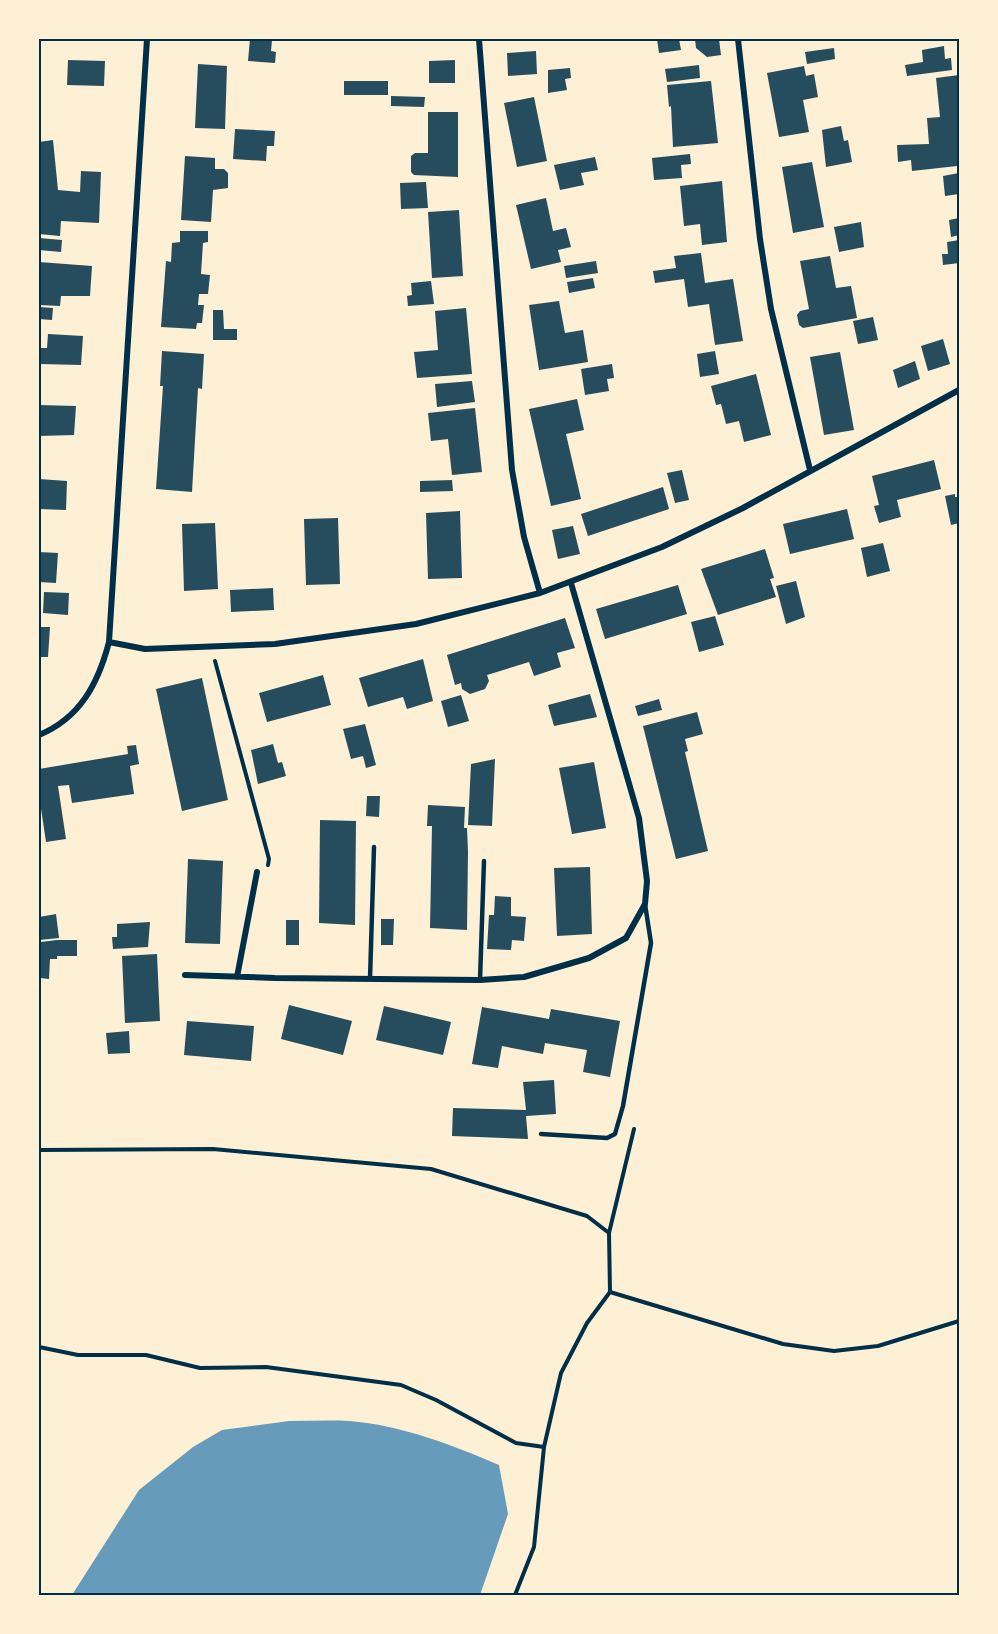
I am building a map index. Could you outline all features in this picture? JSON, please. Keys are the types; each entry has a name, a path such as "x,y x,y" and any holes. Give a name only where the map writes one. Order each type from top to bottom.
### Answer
{"street":[{"path":"39,735 59,726 84,702 100,672 109,642 147,39"},
{"path":"478,39 512,470 524,537 540,593"},
{"path":"738,39 760,239 771,309 810,470"},
{"path":"109,642 145,649 275,644 375,632 540,593 662,547 743,508 959,390"},
{"path":"185,975 480,980 524,977 589,958 626,938 645,904 648,881 639,818 571,583"},
{"path":"237,977 257,872"}],"lane":[{"path":"370,979 374,847"},
{"path":"480,980 484,861"},
{"path":"541,1134 607,1138 615,1134 623,1106 651,943 645,904"}],"path":[{"path":"212,648 269,859 267,868 257,872"},
{"path":"39,1150 213,1149 431,1169 587,1216 609,1233 610,1292 587,1323 561,1373 544,1447 534,1547 515,1595"},
{"path":"610,1292 783,1344 834,1352 878,1346 959,1321"},
{"path":"39,1347 78,1355 146,1355 200,1368 266,1367 401,1385 436,1400 516,1443 544,1447"}],"water":[{"path":"289,1421 349,1421 388,1427 445,1443 499,1465 508,1514 480,1595 72,1595 139,1490 193,1447 222,1430"}],"building":[{"path":"250,39 272,40 271,51 276,52 275,63 248,61"},
{"path":"657,39 679,39 681,50 659,53"},
{"path":"695,39 719,39 721,55 707,57 696,48"},
{"path":"944,46 945,59 951,58 952,70 907,76 905,65 923,62 922,50"},
{"path":"834,48 835,59 807,64 805,52"},
{"path":"536,51 537,74 508,76 507,53"},
{"path":"68,60 105,61 104,86 67,85"},
{"path":"455,60 455,83 429,83 429,61"},
{"path":"198,64 227,66 225,129 195,128"},
{"path":"699,65 700,78 667,82 665,69"},
{"path":"804,66 806,76 814,74 818,97 803,100 809,132 779,137 767,73"},
{"path":"570,68 571,78 565,79 567,90 548,93 548,70"},
{"path":"959,75 957,166 912,171 911,160 898,162 897,145 929,144 927,118 940,117 936,78"},
{"path":"344,81 388,81 388,95 344,95"},
{"path":"711,81 718,143 673,147 671,106 669,107 667,85"},
{"path":"391,96 425,97 424,107 391,106"},
{"path":"534,97 547,161 517,167 504,103"},
{"path":"428,112 458,112 458,177 414,175 411,172 411,156 415,153 428,153"},
{"path":"841,126 844,141 848,140 852,162 826,167 822,130"},
{"path":"235,129 275,131 274,146 267,146 266,161 233,159"},
{"path":"53,140 58,190 80,192 81,171 101,172 99,223 61,221 60,236 39,234 39,142"},
{"path":"690,154 691,164 681,165 682,178 654,180 652,158"},
{"path":"185,156 215,158 215,169 224,169 228,173 228,188 213,190 211,222 181,220"},
{"path":"595,157 598,170 581,173 584,185 560,190 554,165"},
{"path":"812,162 824,227 793,233 782,167"},
{"path":"959,173 959,194 945,196 943,176"},
{"path":"722,181 727,242 702,245 700,224 684,226 680,186"},
{"path":"426,182 428,208 401,209 400,183"},
{"path":"546,198 553,231 566,228 571,247 558,250 561,262 531,269 516,205"},
{"path":"459,210 463,276 432,278 428,212"},
{"path":"959,218 959,235 951,237 949,220"},
{"path":"861,222 864,247 839,252 834,227"},
{"path":"180,231 208,231 208,242 203,243 201,274 210,275 208,294 199,294 198,305 204,305 202,323 197,323 196,329 161,327 166,261 171,262 172,243 180,242"},
{"path":"39,238 62,240 61,252 39,250"},
{"path":"959,240 959,263 943,265 942,254 948,254 947,242"},
{"path":"701,253 705,283 733,279 743,341 715,345 709,304 688,307 684,279 655,283 653,271 676,268 674,256"},
{"path":"830,256 836,288 851,286 857,318 803,328 799,325 797,315 800,311 809,309 800,261"},
{"path":"596,261 598,273 566,278 564,266"},
{"path":"39,262 92,266 90,296 61,296 60,306 39,305"},
{"path":"593,278 595,288 569,293 567,282"},
{"path":"431,281 434,304 408,306 407,296 412,295 411,283"},
{"path":"559,301 565,333 583,330 588,362 539,370 529,305"},
{"path":"39,307 53,308 52,320 39,319"},
{"path":"466,308 472,374 417,378 414,352 438,350 435,311"},
{"path":"213,310 223,310 224,329 237,329 237,340 213,340"},
{"path":"873,317 878,340 858,344 853,321"},
{"path":"48,334 83,336 81,365 39,364 39,348 47,348"},
{"path":"943,339 950,364 928,371 921,346"},
{"path":"162,351 204,354 202,389 198,388 192,492 156,489 163,386 160,386"},
{"path":"715,351 719,374 700,377 697,354"},
{"path":"840,352 854,430 824,435 810,357"},
{"path":"915,361 920,379 898,388 893,370"},
{"path":"612,364 614,378 607,379 609,391 585,395 581,369"},
{"path":"756,374 771,435 744,442 739,421 726,424 721,404 716,405 711,386"},
{"path":"472,381 475,402 437,407 435,384"},
{"path":"577,399 584,430 566,434 581,499 551,506 529,409"},
{"path":"39,405 76,406 74,435 39,436"},
{"path":"475,408 482,472 452,475 448,439 431,441 428,413"},
{"path":"934,460 941,489 897,500 901,517 879,523 874,506 879,505 872,476"},
{"path":"682,470 689,500 675,503 667,473"},
{"path":"39,479 67,481 66,510 39,509"},
{"path":"452,480 453,491 420,492 420,481"},
{"path":"663,487 669,509 588,536 581,514"},
{"path":"955,494 955,497 959,497 959,523 951,525 945,496"},
{"path":"847,509 854,539 790,554 783,524"},
{"path":"460,511 462,578 428,579 426,513"},
{"path":"338,518 340,584 306,585 304,519"},
{"path":"215,523 218,589 184,591 182,524"},
{"path":"573,526 580,554 558,559 552,530"},
{"path":"883,543 890,571 867,577 861,548"},
{"path":"765,549 774,578 770,579 776,597 718,615 701,569"},
{"path":"39,552 58,553 56,583 39,582"},
{"path":"796,581 805,617 786,624 776,586"},
{"path":"678,585 687,614 605,639 596,609"},
{"path":"273,588 274,610 231,612 230,590"},
{"path":"44,592 69,593 68,615 43,613"},
{"path":"715,616 724,645 699,652 691,622"},
{"path":"565,618 575,648 557,653 561,667 534,676 529,662 487,675 489,681 485,689 470,694 462,689 461,683 455,685 447,655"},
{"path":"39,627 50,627 48,657 39,657"},
{"path":"423,659 433,701 407,709 403,697 368,707 359,678"},
{"path":"323,675 331,705 267,722 259,693"},
{"path":"202,678 228,800 182,811 156,689"},
{"path":"590,694 597,717 554,726 548,705"},
{"path":"461,695 469,721 448,727 441,701"},
{"path":"659,699 662,710 638,716 635,706"},
{"path":"697,712 703,734 685,739 688,751 685,752 708,851 676,859 643,726"},
{"path":"365,724 376,765 366,768 363,756 351,759 343,729"},
{"path":"273,744 278,763 282,762 286,776 258,784 251,750"},
{"path":"136,745 139,764 130,766 134,794 72,803 69,785 58,786 66,839 46,842 39,795 39,769 128,754 127,746"},
{"path":"495,759 492,826 468,825 471,764"},
{"path":"594,762 606,828 572,834 559,768"},
{"path":"367,796 380,796 379,817 366,816"},
{"path":"428,805 465,807 464,828 467,828 468,852 467,930 430,928 432,826 427,826"},
{"path":"320,820 356,821 355,925 319,923"},
{"path":"188,859 223,861 220,944 185,943"},
{"path":"590,867 592,934 557,936 554,868"},
{"path":"495,896 511,897 511,916 526,917 524,941 512,940 511,950 487,949 489,915 494,915"},
{"path":"56,914 59,938 39,940 39,917"},
{"path":"381,919 394,919 393,945 381,945"},
{"path":"286,920 299,920 299,945 286,945"},
{"path":"150,922 148,947 113,949 112,937 117,937 117,924"},
{"path":"77,940 77,956 57,956 57,959 50,959 49,979 40,978 41,942"},
{"path":"157,954 160,1021 125,1023 122,956"},
{"path":"289,1005 352,1021 343,1055 281,1039"},
{"path":"384,1006 451,1022 443,1055 376,1040"},
{"path":"482,1007 549,1019 551,1009 620,1021 610,1077 583,1072 587,1050 545,1043 543,1054 502,1046 498,1068 472,1064"},
{"path":"187,1021 254,1026 251,1061 184,1055"},
{"path":"129,1031 130,1053 108,1054 106,1033"},
{"path":"554,1080 556,1114 526,1116 528,1139 452,1136 453,1108 526,1110 523,1082"}]}
